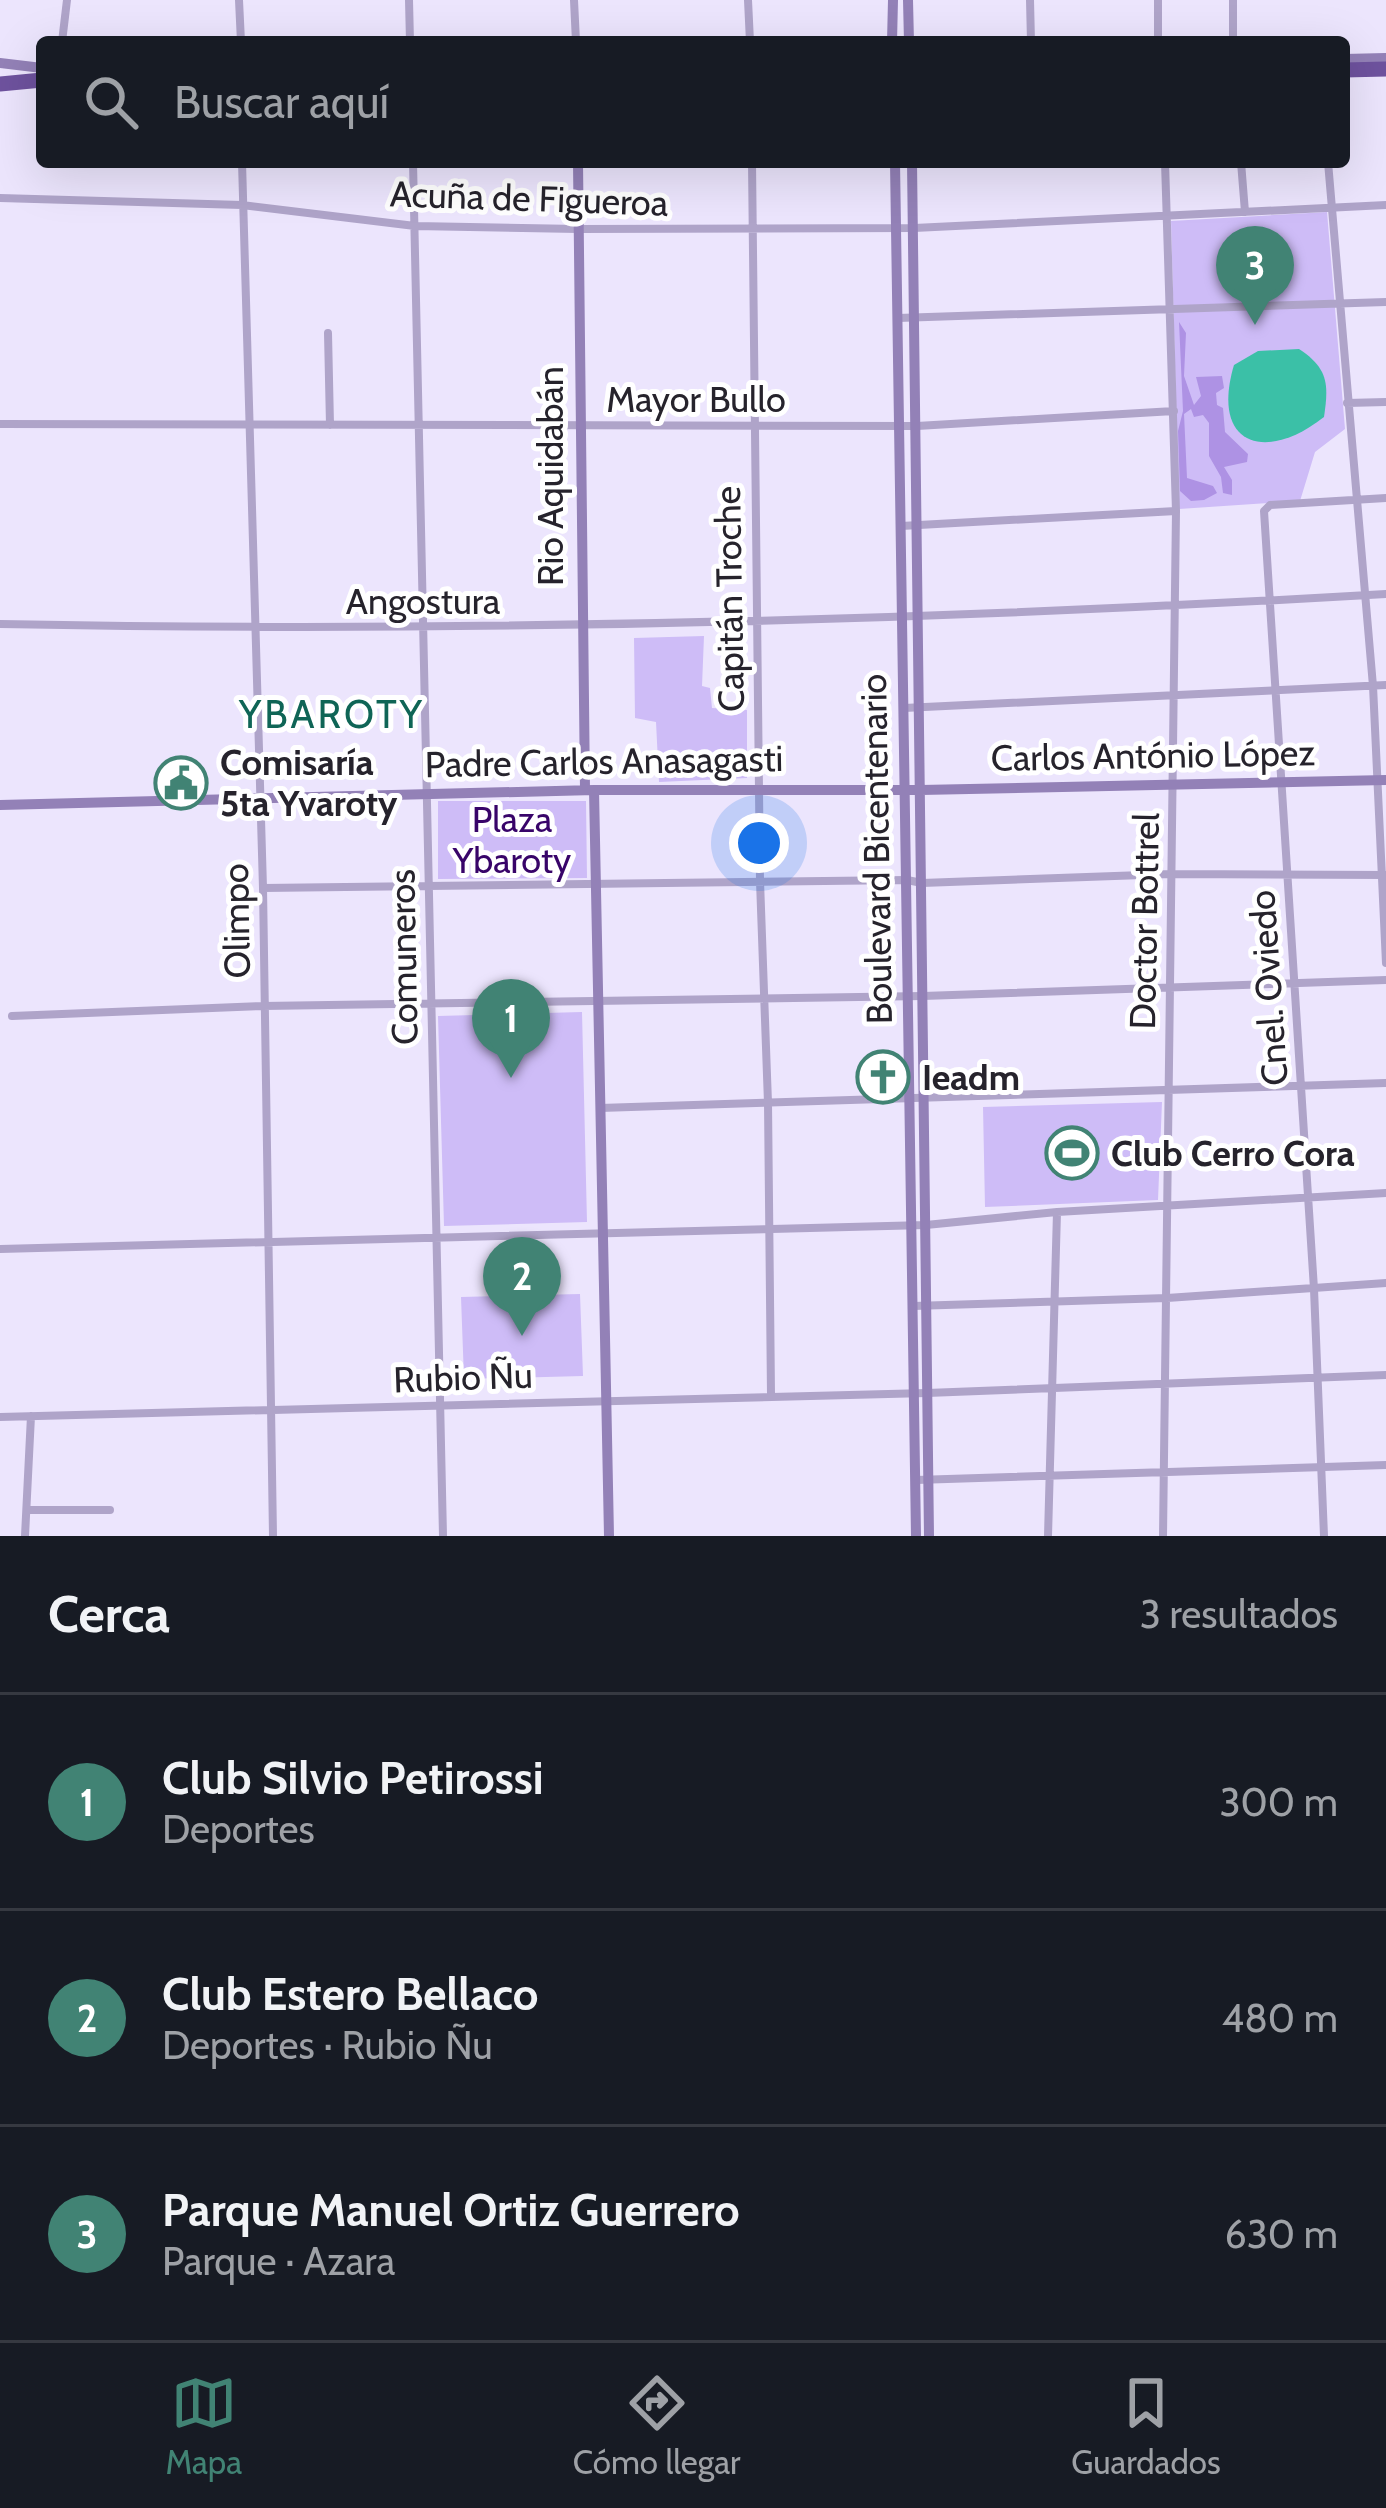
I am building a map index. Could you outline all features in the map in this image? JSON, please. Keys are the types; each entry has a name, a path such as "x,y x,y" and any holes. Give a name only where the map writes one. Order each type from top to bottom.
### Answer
{"highway":[{"path":"1350,70 1386,69"},
{"path":"0,84 36,81"}],"main road":[{"path":"892,36 893,0"},
{"path":"908,0 909,36"},
{"path":"1350,59 1386,58"},
{"path":"0,63 36,67"},
{"name":"Rio Aquidabán","path":"578,168 580,627 594,883 609,1536"},
{"name":"Boulevard Bicentenario","path":"895,168 912,1222 920,1306 922,1480 929,1536"},
{"name":"Boulevard Bicentenario","path":"912,168 926,1225 920,1306"},
{"name":"Carlos António López","path":"921,790 1382,780"},
{"name":"Padre Carlos Anasagasti","path":"0,805 589,790 921,790"},
{"name":"Boulevard Bicentenario","path":"916,1536 922,1480"}],"street":[{"path":"63,36 67,0"},
{"path":"239,0 241,36"},
{"path":"409,0 410,36"},
{"path":"574,0 575,36"},
{"path":"748,0 750,36"},
{"path":"1030,0 1031,36"},
{"path":"1158,0 1158,36"},
{"path":"1233,0 1233,36"},
{"name":"Olimpo","path":"242,168 263,888 272,1536"},
{"name":"Comuneros","path":"413,168 442,1536"},
{"name":"Capitán Troche","path":"752,168 771,1395"},
{"name":"Doctor Bottrel","path":"1162,1536 1176,511 1165,168"},
{"path":"1241,168 1245,212"},
{"path":"1328,168 1382,780 1386,963"},
{"name":"Acuña de Figueroa","path":"0,198 242,205 415,226 578,229 914,228 1386,205"},
{"path":"898,318 1386,302"},
{"path":"328,333 330,425"},
{"path":"1347,403 1386,402"},
{"name":"Mayor Bullo","path":"0,424 916,426 1174,411"},
{"path":"1357,500 1386,498"},
{"name":"Cnel. Oviedo","path":"1324,1536 1314,1289 1265,508 1357,500"},
{"path":"901,526 1176,511"},
{"name":"Angostura","path":"0,624 254,629 757,624 1386,594"},
{"path":"904,708 1386,685"},
{"path":"263,888 922,883 1171,874 1384,876"},
{"path":"12,1016 263,1006 923,996 1386,980"},
{"path":"598,1108 1386,1083"},
{"path":"0,1249 926,1225 1386,1193"},
{"path":"1048,1536 1057,1213"},
{"path":"920,1306 1167,1298 1386,1283"},
{"name":"Rubio Ñu","path":"0,1417 921,1393 1386,1375"},
{"path":"25,1536 31,1416"},
{"path":"922,1480 1386,1465"},
{"path":"27,1510 110,1510"}],"green space":[{"path":"1327,212 1345,429 1315,452 1300,501 1179,509 1171,221"},
{"path":"704,636 702,686 710,688 712,708 747,710 747,778 659,782 656,722 635,718 634,638"},
{"name":"Plaza Ybaroty","path":"438,801 586,801 587,878 438,879"},
{"path":"582,1012 587,1222 444,1226 438,1016"},
{"name":"Club Cerro Cora","path":"1162,1102 1158,1200 985,1207 983,1107"},
{"path":"580,1294 583,1376 464,1379 461,1297"}],"shaded area":[{"path":"1179,322 1186,333 1184,376 1194,405 1201,396 1196,377 1222,376 1224,388 1216,393 1225,432 1248,454 1247,462 1224,467 1232,480 1232,495 1223,493 1221,477 1209,456 1209,423 1203,415 1194,417 1191,409 1184,414 1187,478 1213,486 1217,493 1191,501 1180,491"},
{"path":"1299,349 1316,363 1324,378 1324,417 1282,440 1248,439 1230,414 1234,365 1258,351"}],"place":[{"name":"Parque Manuel Ortiz Guerrero","path":"1255,325"},
{"name":"Comisaría 5ta Yvaroty","path":"181,783"},
{"name":"Ieadm","path":"883,1077"},
{"name":"Club Silvio Petirossi","path":"511,1078"},
{"name":"Club Cerro Cora","path":"1072,1153"},
{"name":"Club Estero Bellaco","path":"522,1336"}],"district":[{"name":"YBAROTY","path":"332,714"}]}
